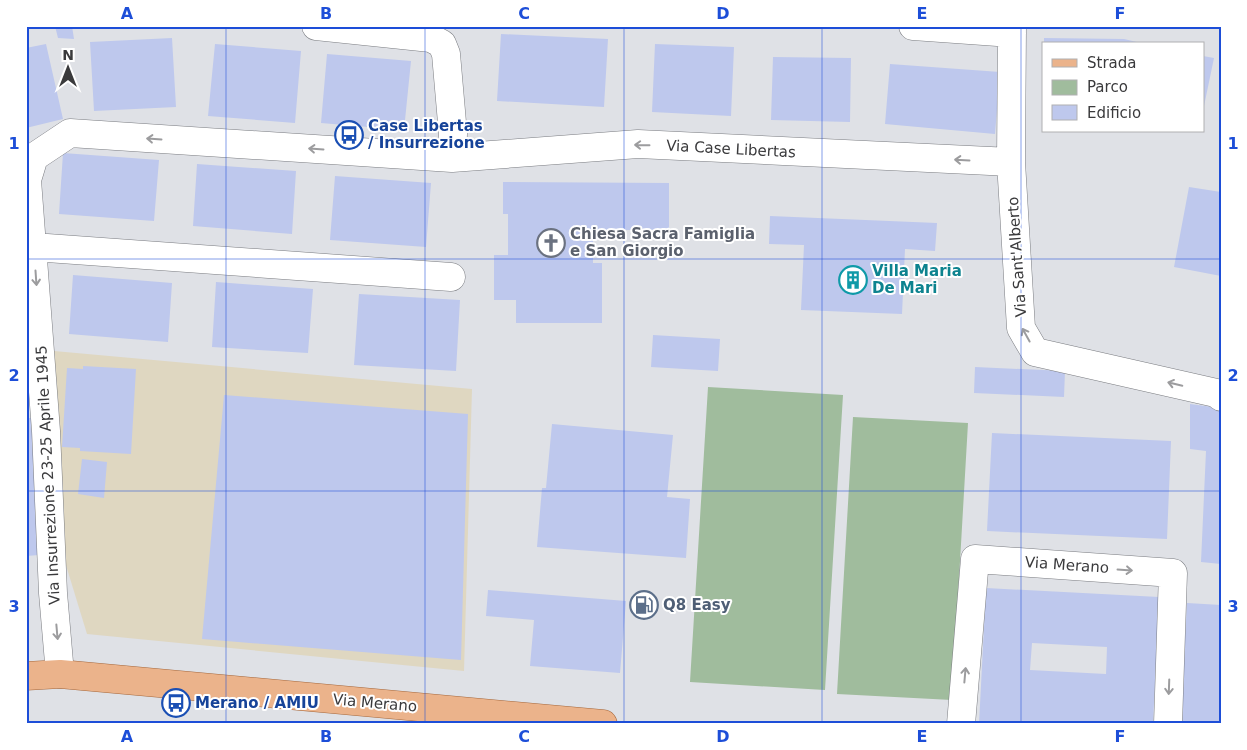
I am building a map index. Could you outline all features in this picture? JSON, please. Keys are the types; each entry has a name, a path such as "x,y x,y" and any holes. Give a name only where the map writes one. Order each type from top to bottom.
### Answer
{"main road":[{"name":"Via Merano","path":"26,676 60,674 458,717 603,724"}],"street":[{"path":"316,26 431,38 442,44 447,63 453,134 452,158"},
{"path":"913,26 1012,29"},
{"name":"Via Sant'Alberto","path":"1012,29 1011,162 1021,328 1035,352 1216,393 1221,398"},
{"name":"Via Insurrezione 23-25 Aprile 1945","path":"60,674 46,431 27,180 34,157 70,133 452,158"},
{"name":"Via Case Libertas","path":"452,158 638,144 1011,162"},
{"path":"33,247 451,277"},
{"name":"Via Merano","path":"961,724 975,559 1173,573 1168,724"}],"shaded area":[{"path":"54,351 472,389 464,671 87,634 65,562"}],"green space":[{"path":"708,387 843,395 825,690 690,682"},
{"path":"853,417 968,423 952,700 837,694"}],"building":[{"path":"55,26 72,26 74,39 58,38"},
{"path":"501,34 608,39 604,107 497,101"},
{"path":"172,38 176,107 94,111 90,42"},
{"path":"1044,38 1124,39 1137,42 1044,42"},
{"path":"46,44 63,119 26,128 26,48"},
{"path":"215,44 301,51 295,123 208,116"},
{"path":"655,44 734,47 731,116 652,112"},
{"path":"327,54 411,61 404,130 321,123"},
{"path":"1204,56 1214,58 1204,106"},
{"path":"773,57 851,58 850,122 771,120"},
{"path":"890,64 1000,72 995,134 885,124"},
{"path":"63,153 159,160 154,221 59,214"},
{"path":"197,164 296,171 292,234 193,226"},
{"path":"335,176 431,183 426,247 330,240"},
{"name":"Chiesa Sacra Famiglia e San Giorgio","path":"503,182 669,183 669,230 593,230 593,263 602,263 602,323 516,323 516,300 494,300 494,255 508,255 508,214 503,214"},
{"path":"1189,187 1221,192 1221,276 1174,267"},
{"name":"Villa Maria De Mari","path":"770,216 937,223 935,251 905,249 902,314 801,310 804,245 769,244"},
{"path":"73,275 172,283 168,342 69,334"},
{"path":"216,282 313,289 308,353 212,347"},
{"path":"359,294 460,300 456,371 354,365"},
{"path":"653,335 720,339 718,371 651,367"},
{"path":"83,366 136,369 131,454 80,451 80,448 62,447 67,368 83,369"},
{"path":"975,367 1065,371 1064,397 974,393"},
{"path":"224,395 468,414 461,660 202,639"},
{"path":"1190,404 1220,408 1221,410 1221,564 1201,562 1206,451 1190,449"},
{"path":"26,418 31,418 39,555 26,556"},
{"path":"552,424 673,435 667,497 690,499 686,558 537,547 542,488 546,488"},
{"path":"992,433 1171,441 1167,539 987,531"},
{"path":"82,459 107,462 104,498 78,494"},
{"path":"986,588 1159,597 1153,724 979,724","holes":["1032,643 1107,647 1106,674 1030,670"]},
{"path":"488,590 626,601 620,673 530,666 534,620 486,616"},
{"path":"1187,603 1221,605 1221,724 1180,724"},
{"path":"42,721 67,722 67,724 42,724"}],"place":[{"name":"Case Libertas / Insurrezione","path":"349,135"},
{"name":"Chiesa Sacra Famiglia e San Giorgio","path":"551,243"},
{"name":"Villa Maria De Mari","path":"853,280"},
{"name":"Q8 Easy","path":"644,605"},
{"name":"Merano / AMIU","path":"176,703"}]}
